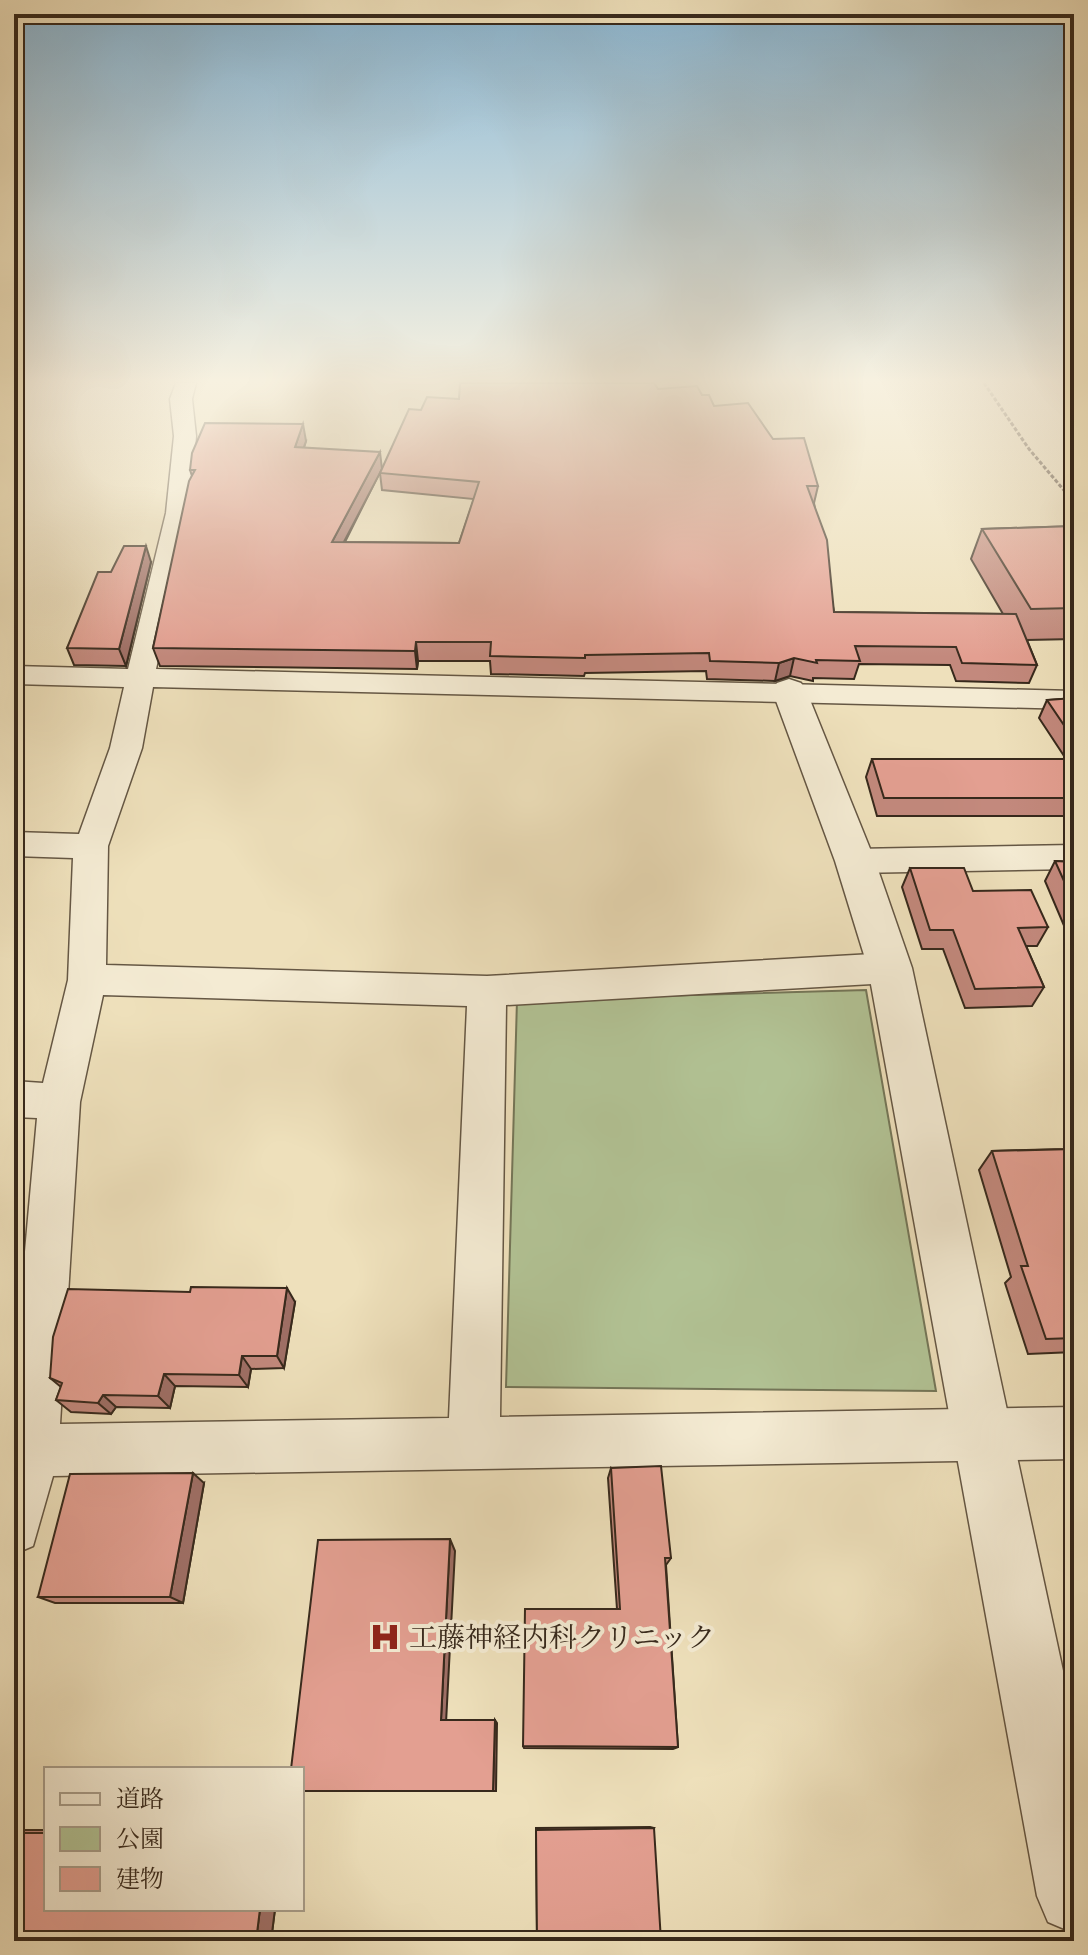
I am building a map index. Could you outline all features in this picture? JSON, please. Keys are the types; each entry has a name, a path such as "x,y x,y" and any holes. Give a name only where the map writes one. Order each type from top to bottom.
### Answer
{"street":[{"path":"14,1527 24,1451 36,1100 87,980 91,846 126,748 143,678 157,595 178,513 182,474"},
{"path":"14,675 789,690 1074,700"},
{"path":"789,690 855,861 890,968 1074,1896"},
{"path":"14,844 91,846"},
{"path":"855,861 1074,857"},
{"path":"87,980 487,991 890,968"},
{"path":"474,1442 487,991"},
{"path":"24,1451 1074,1433"}],"path":[{"path":"1050,474 1074,502"}],"green space":[{"path":"866,990 936,1391 506,1387 517,1000"}],"building":[{"path":"193,474 368,474 332,542 459,543 479,482 394,474 815,474 818,486 807,486 827,540 834,612 1016,614 1037,665 962,663 956,647 855,646 860,661 816,660 817,663 794,658 779,663 710,661 709,653 585,655 585,658 490,656 491,642 416,642 415,651 153,648"},
{"path":"1074,526 1074,608 1031,609 982,529"},
{"path":"124,546 146,546 119,649 67,648 98,572 111,572"},
{"path":"1074,698 1074,740 1047,700"},
{"path":"872,759 1074,759 1074,798 884,798"},
{"path":"1055,861 1074,862 1074,903"},
{"path":"910,868 964,868 973,891 1031,890 1048,927 1018,928 1044,987 975,989 953,930 930,930"},
{"path":"1074,1149 1074,1338 1046,1339 1021,1266 1028,1266 992,1151"},
{"path":"191,1287 287,1288 277,1356 242,1356 239,1375 164,1374 158,1396 103,1395 98,1403 56,1400 62,1383 50,1378 53,1337 68,1289 190,1292"},
{"path":"661,1466 671,1558 665,1558 678,1747 523,1746 525,1609 620,1609 611,1468"},
{"path":"193,1473 170,1597 38,1597 70,1474"},
{"name":"工藤神経内科クリニック","path":"450,1539 441,1720 495,1720 493,1791 304,1791 304,1767 291,1767 318,1540"},
{"path":"654,1828 661,1941 537,1941 536,1830"},
{"path":"14,1833 44,1833 44,1911 260,1911 256,1941 14,1941"}],"place":[{"name":"工藤神経内科クリニック","path":"385,1637"}]}
